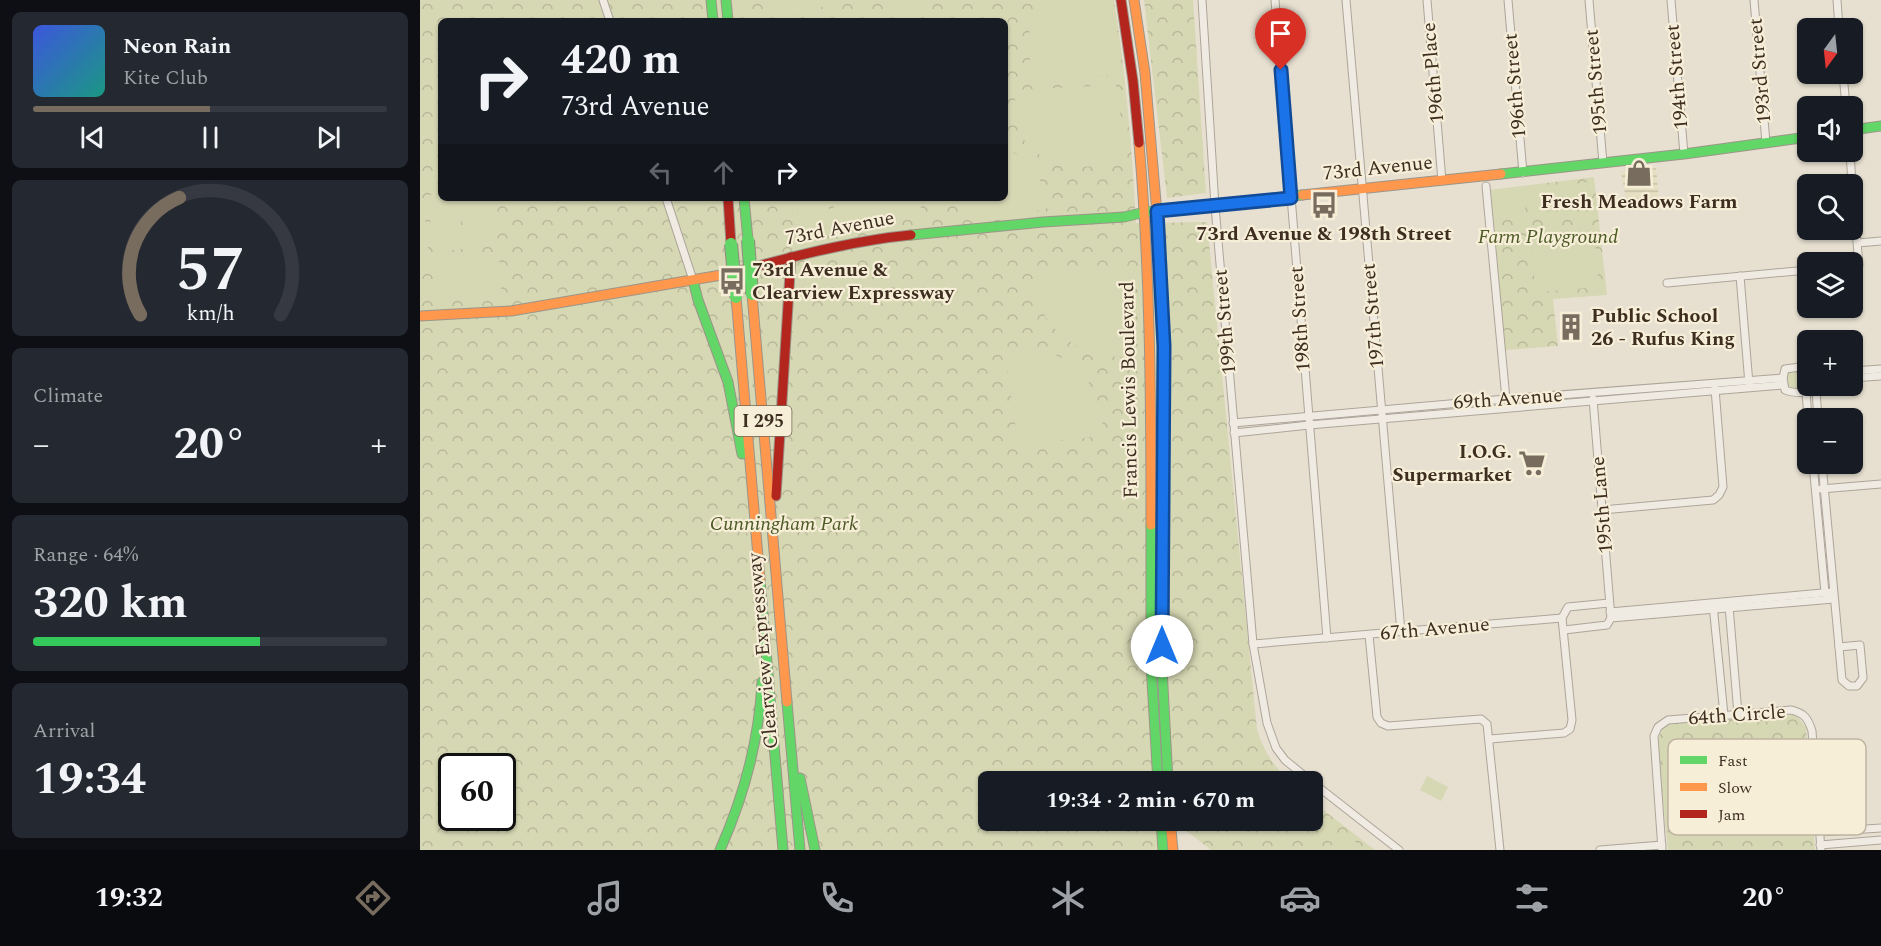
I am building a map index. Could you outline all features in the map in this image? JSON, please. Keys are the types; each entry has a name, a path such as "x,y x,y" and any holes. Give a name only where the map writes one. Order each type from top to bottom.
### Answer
{"main road":[{"path":"726,0 728,18"},
{"path":"734,0 735,18"},
{"name":"Francis Lewis Boulevard","path":"1121,0 1151,212 1164,346 1162,668 1167,771"},
{"name":"Francis Lewis Boulevard","path":"1134,0 1146,73 1151,212 1151,664 1157,771"},
{"path":"1863,128 1881,126"},
{"name":"73rd Avenue","path":"420,316 511,311 727,274 790,257 891,237 1043,222 1124,217 1151,212 1684,154 1797,139"},
{"name":"Clearview Expressway","path":"728,201 783,850"},
{"name":"Clearview Expressway","path":"744,201 800,850"},
{"path":"774,548 790,257"},
{"path":"693,280 731,395 755,527"},
{"path":"720,850 740,801 756,744 762,692 762,609"},
{"path":"788,709 815,850"},
{"path":"1162,831 1163,850"},
{"path":"1171,831 1173,850"}],"street":[{"path":"603,0 608,18"},
{"name":"199th Street","path":"1202,0 1215,206 1253,644 1267,723 1276,748 1285,760 1298,771"},
{"name":"198th Street","path":"1275,0 1327,638"},
{"name":"197th Street","path":"1346,0 1401,632"},
{"name":"196th Place","path":"1427,0 1442,181"},
{"name":"196th Street","path":"1508,0 1523,172"},
{"name":"195th Street","path":"1589,0 1603,163"},
{"name":"194th Street","path":"1671,0 1684,154"},
{"name":"193rd Street","path":"1754,0 1766,143"},
{"path":"1837,0 1838,18"},
{"path":"1486,186 1506,399"},
{"path":"667,201 693,280"},
{"path":"1858,240 1858,252"},
{"path":"1858,243 1881,241"},
{"path":"1667,283 1797,271"},
{"path":"1740,276 1749,389"},
{"name":"69th Avenue","path":"1797,367 1785,369 1783,382 1789,392 1797,392"},
{"path":"1863,370 1881,369"},
{"path":"1863,377 1881,376"},
{"name":"69th Avenue","path":"1233,423 1383,419 1593,402 1715,387 1748,380 1783,382"},
{"name":"69th Avenue","path":"1234,433 1382,410 1592,393 1715,387 1749,389 1783,382"},
{"path":"1602,510 1713,500 1719,495 1723,487 1715,387"},
{"name":"195th Lane","path":"1592,393 1611,615"},
{"path":"1814,474 1825,592"},
{"path":"1823,474 1842,680 1849,686 1857,686 1863,678 1860,645 1839,647"},
{"path":"1815,490 1881,484"},
{"path":"1564,630 1607,625 1611,615 1714,606 1825,592 1834,596"},
{"path":"1729,604 1834,596"},
{"name":"67th Avenue","path":"1253,644 1562,618 1568,607 1609,603"},
{"path":"1729,604 1738,714"},
{"path":"1714,606 1724,715"},
{"path":"1490,739 1564,733 1570,729 1572,720 1562,618"},
{"path":"1369,635 1377,717 1381,723 1388,726 1481,719 1487,724 1500,850"},
{"name":"64th Circle","path":"1662,848 1654,736 1659,727 1668,720 1791,710 1802,713 1809,720 1813,739"},
{"name":"199th Street","path":"1323,791 1399,850"},
{"path":"1866,829 1881,828"},
{"path":"1820,847 1881,840"},
{"path":"1600,850 1662,848"}],"shaded area":[{"path":"1656,168 1659,201 1627,205 1621,172"}],"green space":[{"name":"Cunningham Park","path":"420,0 1114,0 1128,111 1136,223 1207,222 1257,730 1270,758 1280,771 978,771 978,831 1158,831 1159,850 420,850"},
{"path":"777,0 828,0 812,13 777,16"},
{"path":"874,0 923,0 923,10 900,12"},
{"path":"1043,0 1113,0 1123,75 1032,80 1028,40 1033,10"},
{"path":"1144,0 1193,0 1206,193 1167,198"},
{"path":"1116,85 1127,165 1099,167 1069,165 1054,161 1041,156 1022,136 1015,107 1015,90"},
{"path":"1008,150 1023,159 1036,172 1043,188 1046,210 974,216 972,201 1008,201"},
{"name":"Farm Playground","path":"1594,177 1607,295 1553,299 1558,346 1505,350 1491,190"},
{"path":"1588,182 1591,204 1564,207 1561,186"},
{"path":"1523,186 1526,216 1494,219 1491,190"},
{"path":"1553,187 1556,208 1529,212 1526,190"},
{"path":"438,194 438,201 459,201 463,249 433,252 428,195"},
{"path":"463,201 494,201 498,246 467,248"},
{"path":"796,201 825,201 830,211 830,227 800,232"},
{"path":"832,201 869,201 871,220 837,228"},
{"path":"875,201 921,201 921,212 878,217"},
{"path":"420,207 424,207 429,263 420,263"},
{"path":"1594,229 1599,287 1541,292 1535,288 1531,234"},
{"path":"499,255 501,293 436,297 434,259"},
{"path":"1128,267 1136,356 1106,356 1091,352 1065,338 1054,329 1038,300 1036,275"},
{"path":"1032,348 1060,357 1080,371 1098,401 1103,436 1018,445 1005,352"},
{"path":"1788,372 1797,372 1797,390 1793,390 1787,385"},
{"path":"1796,715 1806,727 1807,739 1668,739 1668,835 1814,835 1815,850 1668,850 1657,742 1662,729 1672,723"},
{"path":"1427,776 1448,787 1441,801 1420,790"},
{"path":"1323,810 1375,850 1211,850 1187,831 1323,831"},
{"path":"1342,832 1366,850 1328,850"}],"traffic: fast":[{"path":"711,0 713,18"},
{"path":"726,0 728,18"},
{"path":"1863,128 1881,126"},
{"path":"1501,174 1684,154 1797,139"},
{"path":"911,235 1043,222 1124,217 1145,212 1302,195"},
{"path":"744,201 748,240"},
{"path":"1157,214 1164,346 1162,668 1167,771"},
{"path":"748,240 752,294"},
{"path":"731,244 736,297"},
{"path":"693,280 728,382 742,454"},
{"path":"1151,525 1151,664 1157,771"},
{"path":"760,580 783,850"},
{"path":"720,850 749,768 758,726 762,682"},
{"path":"787,702 800,850"},
{"path":"800,778 815,850"},
{"path":"1162,831 1163,850"}],"traffic: slow":[{"path":"1134,0 1145,73 1157,214"},
{"path":"1139,143 1148,286 1151,525"},
{"path":"1302,195 1501,174"},
{"path":"420,316 511,311 727,274 758,266"},
{"path":"752,294 787,702"},
{"path":"736,297 760,580"},
{"path":"1171,831 1173,850"}],"traffic: jam":[{"path":"1121,0 1139,143"},
{"path":"728,201 731,244"},
{"path":"758,266 853,244 911,235"},
{"path":"776,496 791,257"}],"place":[{"name":"Fresh Meadows Farm","path":"1639,173"},
{"name":"73rd Avenue & 198th Street","path":"1324,205"},
{"name":"73rd Avenue & Clearview Expressway","path":"732,281"},
{"name":"Public School 26 - Rufus King","path":"1571,327"},
{"name":"I.O.G. Supermarket","path":"1532,463"}],"route":[{"path":"1162,646 1164,346 1157,211 1291,198 1281,70"}]}
